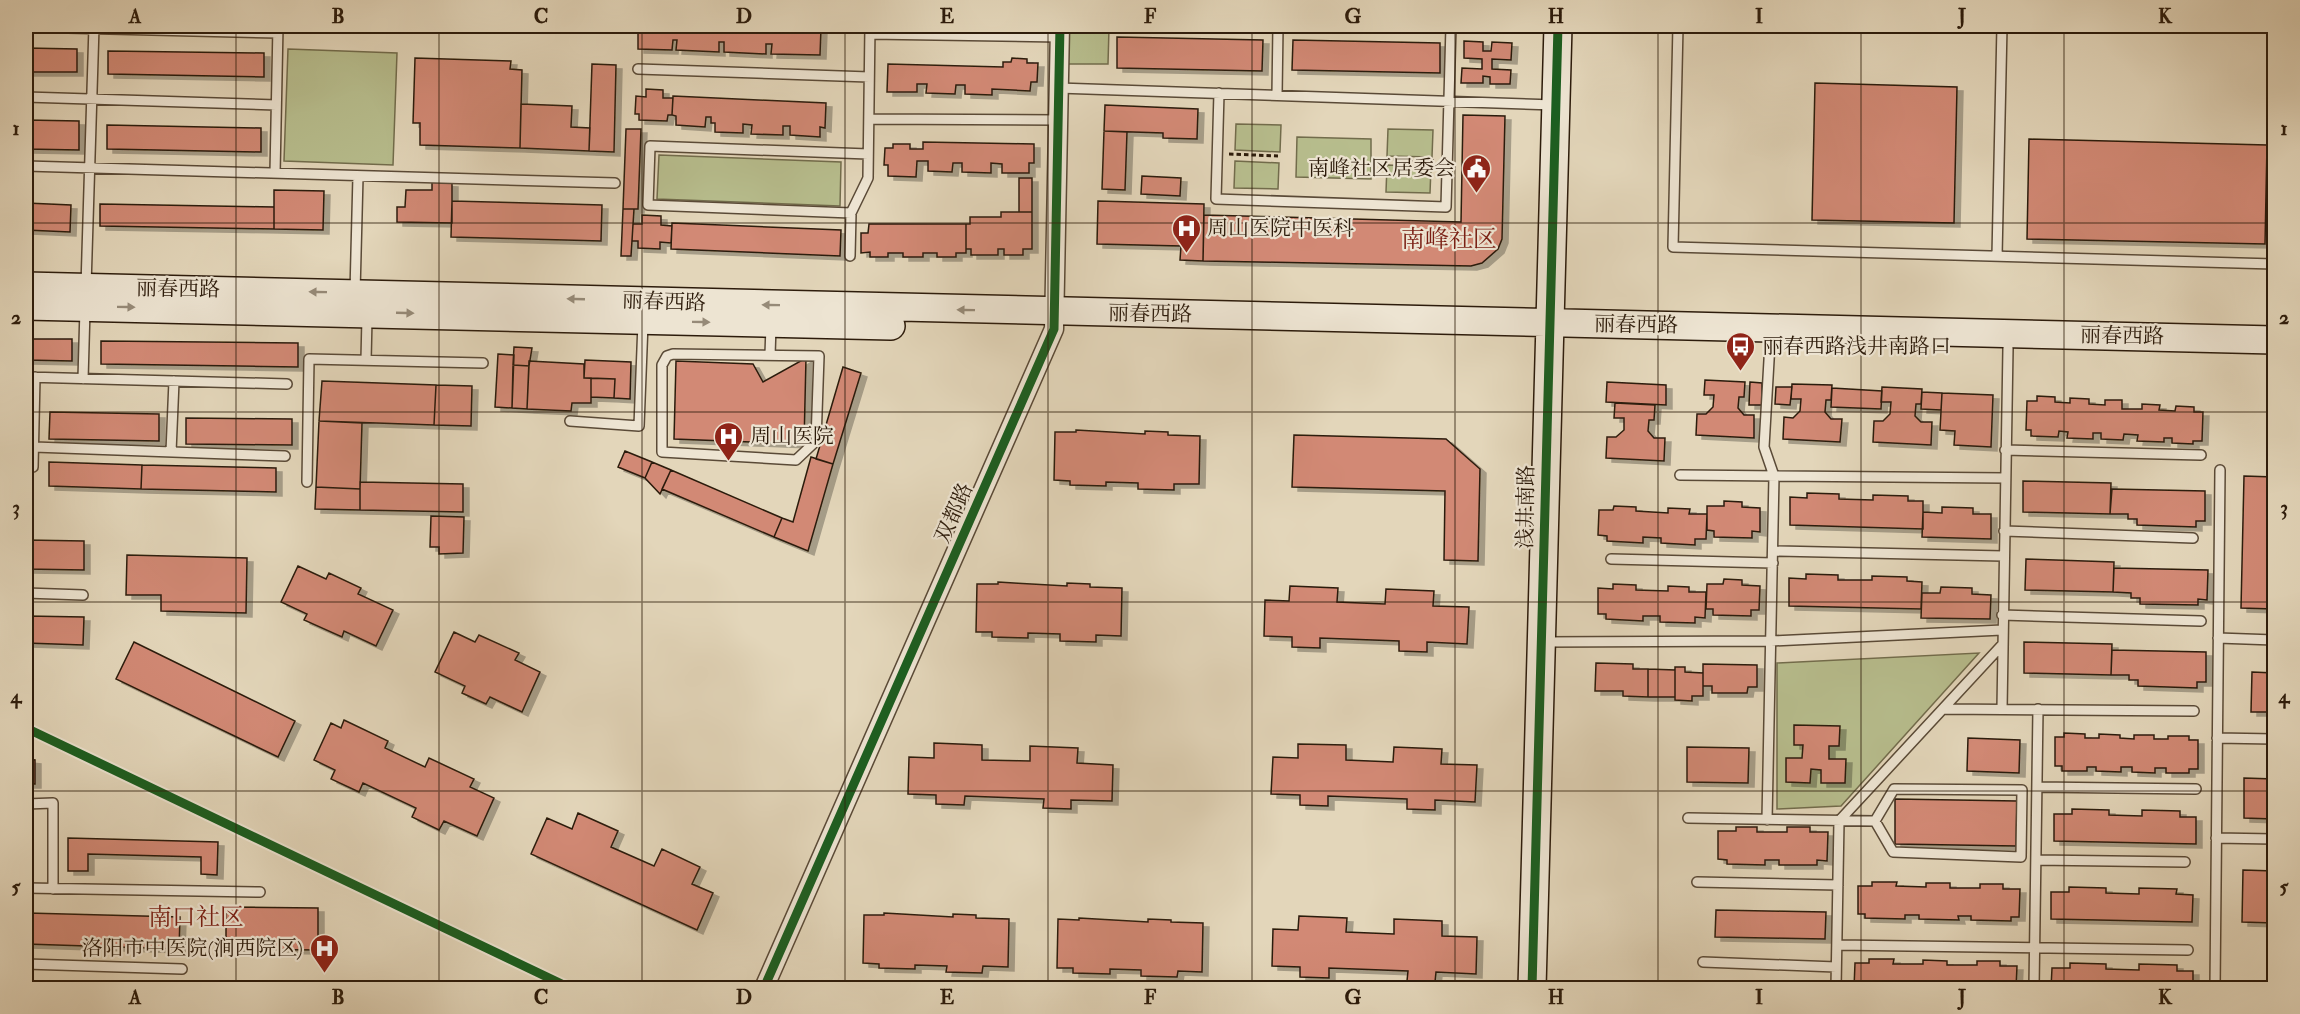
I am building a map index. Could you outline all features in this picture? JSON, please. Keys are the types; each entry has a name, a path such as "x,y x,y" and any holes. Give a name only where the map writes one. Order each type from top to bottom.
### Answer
{"main road":[{"name":"浅井南路","path":"1548,988 1550,642 1562,105 1558,26"},
{"name":"浅井南路","path":"1562,105 1570,26"},
{"name":"丽春西路","path":"26,286 85,296 359,306 1557,331 2274,340"},
{"name":"丽春西路","path":"26,306 85,296"},
{"name":"丽春西路","path":"359,306 643,321 771,324 1054,321"},
{"name":"丽春西路","path":"1557,331 1770,343 2274,355"},
{"name":"浅井南路","path":"1532,988 1550,642"}],"street":[{"name":"双都路","path":"764,988 1054,321 1060,31"}],"lane":[{"path":"1277,95 1278,26"},
{"path":"1219,93 1216,199 1446,207 1451,26"},
{"path":"1678,26 1673,247 2274,264"},
{"path":"1997,256 2002,26"},
{"path":"26,27 278,29 274,173"},
{"path":"82,379 94,27"},
{"path":"850,256 851,213 868,178 870,30 1060,31"},
{"path":"638,69 869,76"},
{"path":"1058,88 1562,105"},
{"path":"26,97 276,105"},
{"path":"869,119 1057,120"},
{"path":"851,213 648,205 650,146 868,154"},
{"path":"26,166 615,183"},
{"path":"358,176 359,306 366,360"},
{"path":"570,421 639,426 643,321"},
{"path":"770,355 771,324"},
{"path":"1767,820 1774,476 1764,447 1770,343"},
{"path":"2002,709 2008,348"},
{"path":"673,354 770,355 819,356 816,441 796,460 662,452 662,365 668,356 673,354"},
{"path":"307,482 309,359 483,363"},
{"path":"26,467 33,467 34,447 30,377 287,384"},
{"path":"171,452 174,381"},
{"path":"34,447 285,456"},
{"path":"2005,450 2201,455"},
{"path":"2215,988 2220,470"},
{"path":"1680,475 2005,478"},
{"path":"2004,531 2193,538"},
{"path":"1773,551 2003,556"},
{"path":"1611,560 1773,563"},
{"path":"26,593 83,595"},
{"path":"2002,615 2201,621"},
{"path":"1550,642 1771,641 2002,630"},
{"path":"2218,638 2274,640"},
{"path":"1836,988 1839,822 2002,645"},
{"path":"1943,709 2194,711"},
{"path":"2034,988 2038,709"},
{"path":"2217,738 2274,739"},
{"path":"2037,787 2196,789"},
{"path":"1894,789 2022,790 2021,857 1893,852 1875,821 1894,789"},
{"path":"26,804 52,804 53,889"},
{"path":"1688,818 1875,821"},
{"path":"2216,838 2274,839"},
{"path":"2036,860 2185,862"},
{"path":"1696,882 1838,885"},
{"path":"26,888 260,892"},
{"path":"1837,945 2188,950"},
{"path":"1703,962 1836,967"},
{"path":"26,964 182,969"}],"path":[{"path":"1217,154 1278,156"},
{"path":"1386,159 1448,161"}],"green space":[{"path":"1068,26 1263,26 1263,31 1109,28 1108,64 1067,64"},
{"path":"288,49 397,53 393,165 284,161"},
{"path":"1236,124 1281,125 1280,152 1235,150"},
{"path":"1388,129 1433,130 1432,157 1387,156"},
{"path":"1297,137 1371,139 1371,179 1296,177"},
{"path":"659,155 841,162 840,206 657,199"},
{"path":"1235,161 1279,163 1278,189 1234,188"},
{"path":"1387,165 1431,167 1430,193 1386,192"},
{"path":"1979,653 1841,806 1777,809 1777,663"}],"building":[{"path":"638,26 821,28 820,55 771,54 772,44 766,44 766,54 724,52 724,42 719,42 719,52 676,50 677,40 673,40 672,50 638,49"},
{"path":"1117,37 1263,40 1262,71 1117,68"},
{"path":"1293,40 1440,43 1440,73 1292,70"},
{"path":"1464,41 1483,42 1483,51 1491,51 1492,42 1512,43 1511,60 1492,59 1492,69 1511,70 1510,84 1490,84 1490,77 1483,76 1483,83 1461,83 1462,68 1482,69 1482,59 1464,58"},
{"path":"26,48 77,49 77,72 26,72"},
{"path":"108,51 264,53 264,77 108,74"},
{"path":"415,58 511,61 510,69 522,70 520,148 420,145 420,123 413,123"},
{"path":"1012,58 1027,59 1027,63 1038,63 1037,82 1031,82 1030,91 992,89 992,95 965,94 965,85 956,85 955,94 926,93 927,84 917,84 917,92 887,92 888,64 1003,67 1003,62 1011,62"},
{"path":"592,64 616,65 614,152 589,151"},
{"path":"1815,83 1957,87 1954,223 1812,220"},
{"path":"646,89 663,90 663,98 673,98 672,115 668,115 667,121 639,120 639,114 635,114 636,96 646,97"},
{"path":"673,96 826,103 825,128 820,127 820,137 790,135 790,126 783,126 783,135 751,134 752,125 743,124 743,133 715,132 715,123 711,123 711,117 706,117 705,127 676,125 676,116 672,115"},
{"path":"521,104 572,106 571,127 590,128 589,151 520,148"},
{"path":"1105,105 1198,109 1197,139 1163,138 1163,133 1104,131"},
{"path":"1463,115 1505,116 1502,239 1498,249 1482,263 1471,266 1203,261 1204,215 1461,222"},
{"path":"26,120 79,121 79,150 26,149"},
{"path":"107,125 261,128 261,152 107,149"},
{"path":"626,129 641,129 638,209 623,209"},
{"path":"1104,131 1127,132 1125,190 1102,189"},
{"path":"2029,139 2267,145 2265,244 2027,239"},
{"path":"923,142 1034,144 1034,163 1029,163 1029,173 1002,173 1002,164 991,163 991,173 962,172 962,163 953,163 952,172 928,171 928,161 917,161 916,177 888,176 888,165 884,165 885,148 893,148 893,144 910,144 910,149 923,149"},
{"path":"1142,176 1181,178 1180,196 1141,194"},
{"path":"1019,178 1032,178 1032,212 1019,212"},
{"path":"432,182 452,183 452,223 397,222 397,207 405,207 406,190 432,190"},
{"path":"274,190 324,191 323,230 274,229"},
{"path":"452,201 602,205 601,241 451,237"},
{"path":"1098,201 1204,204 1203,261 1180,260 1181,246 1097,244"},
{"path":"26,203 71,205 70,232 26,230"},
{"path":"100,204 274,207 274,229 100,226"},
{"path":"623,209 634,209 631,256 621,256"},
{"path":"1001,212 1032,212 1032,249 1023,249 1023,255 1004,255 1004,249 998,249 998,255 971,255 971,249 966,249 966,224 970,224 970,217 1001,217"},
{"path":"642,215 661,216 661,225 672,226 671,243 660,242 660,249 638,248 638,241 632,241 633,224 642,224"},
{"path":"672,223 841,230 840,256 671,249"},
{"path":"869,224 966,224 966,253 956,253 956,257 937,257 937,253 923,253 923,257 903,257 903,253 888,253 888,257 870,257 870,252 861,253 861,233 868,233"},
{"path":"26,339 72,339 72,361 26,360"},
{"path":"101,341 298,343 298,367 101,364"},
{"path":"514,347 532,348 529,366 513,365"},
{"path":"498,354 514,355 512,408 495,407"},
{"path":"806,358 804,444 674,439 676,361 753,364 763,382"},
{"path":"585,360 631,362 630,399 614,398 615,379 584,378"},
{"path":"529,361 584,364 584,378 591,378 591,403 572,403 571,411 527,409"},
{"path":"513,365 529,366 527,409 512,408"},
{"path":"843,367 861,373 833,464 816,459"},
{"path":"591,378 615,379 614,398 591,397"},
{"path":"1705,380 1745,382 1744,397 1739,397 1738,408 1744,415 1754,415 1754,438 1696,435 1697,414 1706,414 1713,407 1714,395 1704,395"},
{"path":"322,381 436,385 434,425 319,421"},
{"path":"1607,382 1666,385 1666,405 1606,402"},
{"path":"1750,382 1762,383 1762,405 1749,405"},
{"path":"1792,384 1832,385 1831,400 1826,400 1825,412 1831,419 1842,419 1840,442 1783,439 1784,417 1793,418 1800,411 1801,399 1791,399"},
{"path":"436,385 472,386 471,426 434,425"},
{"path":"1776,387 1792,387 1790,405 1775,404"},
{"path":"1882,387 1922,389 1921,404 1916,404 1915,416 1921,422 1932,422 1931,445 1873,442 1874,421 1883,421 1890,414 1891,402 1881,402"},
{"path":"1832,388 1882,391 1881,409 1831,407"},
{"path":"1922,392 1942,393 1941,410 1921,409"},
{"path":"1942,393 1993,395 1991,447 1954,445 1955,431 1940,430"},
{"path":"2037,396 2055,397 2055,402 2070,403 2070,398 2089,399 2089,404 2105,405 2105,400 2122,400 2122,409 2142,409 2142,404 2160,405 2159,410 2175,411 2176,406 2194,407 2194,412 2203,412 2202,441 2193,441 2193,444 2172,443 2172,438 2164,438 2164,442 2137,441 2138,435 2124,434 2123,440 2101,439 2101,433 2093,433 2093,439 2067,438 2068,432 2059,431 2058,437 2031,436 2031,430 2026,430 2027,401 2037,401"},
{"path":"1615,403 1655,405 1654,420 1649,420 1648,431 1654,438 1665,438 1664,461 1606,458 1607,437 1616,437 1624,430 1624,418 1614,418"},
{"path":"50,412 159,414 159,441 49,439"},
{"path":"186,418 292,419 292,445 186,444"},
{"path":"319,421 362,423 360,489 316,487"},
{"path":"1076,430 1145,434 1145,431 1168,432 1168,435 1200,436 1199,484 1174,484 1174,490 1138,489 1138,483 1106,482 1106,486 1070,485 1070,481 1054,480 1055,432 1076,432"},
{"path":"1294,435 1446,439 1480,469 1478,561 1444,560 1445,491 1292,487"},
{"path":"625,451 652,462 645,478 618,467"},
{"path":"811,457 833,464 808,551 774,537 782,518 793,522"},
{"path":"49,462 142,465 141,489 49,486"},
{"path":"652,462 671,470 660,494 645,478"},
{"path":"142,465 276,468 276,492 141,489"},
{"path":"671,470 782,518 774,537 662,489"},
{"path":"2244,476 2274,477 2274,609 2241,608"},
{"path":"2023,481 2111,483 2110,514 2023,512"},
{"path":"360,482 463,484 463,512 360,510"},
{"path":"316,487 360,489 360,510 315,509"},
{"path":"2112,489 2205,491 2205,521 2196,521 2196,527 2137,525 2137,519 2128,519 2128,514 2110,514"},
{"path":"1807,493 1839,494 1839,499 1873,500 1873,495 1908,496 1908,501 1923,501 1923,529 1790,525 1790,497 1807,498"},
{"path":"1724,501 1742,502 1742,507 1760,508 1760,532 1752,531 1752,538 1714,537 1714,531 1707,530 1707,506 1724,506"},
{"path":"1614,506 1636,507 1636,511 1668,513 1668,508 1690,509 1689,514 1707,514 1706,539 1695,539 1695,545 1661,543 1661,538 1643,537 1643,543 1607,541 1607,536 1598,535 1599,510 1613,510"},
{"path":"1942,507 1973,508 1973,514 1991,514 1991,539 1922,537 1923,512 1942,513"},
{"path":"431,516 464,517 463,553 439,554 439,547 430,547"},
{"path":"26,540 84,541 84,570 26,569"},
{"path":"127,555 247,558 246,613 161,611 161,595 126,595"},
{"path":"2026,559 2114,562 2113,592 2025,590"},
{"path":"298,566 326,579 329,573 361,588 358,594 393,610 376,646 344,631 342,637 304,620 307,614 281,602"},
{"path":"2114,568 2208,570 2207,600 2198,599 2198,605 2140,604 2140,598 2131,598 2131,593 2113,592"},
{"path":"1806,574 1838,575 1838,580 1872,580 1872,576 1907,577 1907,581 1922,582 1921,609 1789,606 1789,578 1806,579"},
{"path":"1724,579 1742,580 1742,585 1760,586 1759,610 1751,610 1751,616 1713,615 1713,609 1706,609 1707,584 1723,584"},
{"path":"998,582 1067,586 1067,583 1090,584 1090,587 1122,588 1121,636 1096,635 1096,642 1060,641 1060,634 1028,633 1028,638 992,637 992,632 976,632 977,584 998,584"},
{"path":"1613,584 1636,585 1636,590 1668,591 1668,586 1689,587 1689,592 1706,592 1705,618 1695,617 1695,623 1660,622 1660,616 1643,616 1643,621 1606,619 1606,614 1598,614 1598,588 1613,589"},
{"path":"1290,586 1338,588 1337,602 1385,604 1386,589 1434,591 1433,606 1469,607 1467,644 1427,642 1427,652 1399,651 1399,641 1320,638 1320,648 1292,647 1292,637 1264,636 1265,600 1289,601"},
{"path":"1941,587 1972,588 1972,594 1991,595 1990,619 1921,618 1922,593 1940,593"},
{"path":"26,616 84,617 83,645 26,643"},
{"path":"454,632 475,642 479,635 519,653 515,660 540,672 522,712 490,697 486,704 462,693 465,686 435,672"},
{"path":"134,642 295,721 278,757 116,679"},
{"path":"2024,642 2112,644 2111,675 2024,673"},
{"path":"2112,650 2206,652 2206,682 2197,682 2197,688 2138,686 2138,680 2129,680 2129,675 2111,675"},
{"path":"1596,663 1633,664 1633,669 1648,669 1648,697 1623,696 1623,691 1595,691"},
{"path":"1703,664 1757,665 1757,687 1748,687 1747,693 1712,693 1712,686 1703,686"},
{"path":"1675,667 1685,667 1685,672 1703,673 1703,696 1692,696 1692,701 1675,700"},
{"path":"1648,669 1675,670 1675,697 1648,697"},
{"path":"2252,672 2274,673 2274,712 2251,712"},
{"path":"344,720 388,741 385,748 425,767 429,758 474,779 470,787 494,798 477,836 444,821 439,830 412,817 416,808 363,783 359,792 331,779 335,770 314,760 331,723 341,728"},
{"path":"1794,725 1840,726 1839,746 1829,746 1829,759 1846,759 1845,783 1821,783 1821,770 1811,769 1810,783 1786,782 1786,758 1802,758 1803,745 1794,745"},
{"path":"2064,733 2085,734 2085,738 2099,738 2099,734 2120,735 2120,738 2134,739 2134,735 2154,735 2154,739 2189,736 2189,740 2198,740 2198,769 2189,769 2189,773 2166,773 2166,768 2155,768 2155,773 2132,772 2132,767 2121,767 2121,772 2096,771 2096,767 2087,767 2087,771 2062,771 2062,766 2055,766 2055,737 2064,737"},
{"path":"1968,738 2020,740 2019,773 1967,771"},
{"path":"934,743 982,745 982,760 1030,761 1030,746 1078,748 1077,763 1113,765 1112,801 1071,800 1071,809 1043,808 1044,799 965,796 964,805 936,804 936,795 908,794 909,757 934,758"},
{"path":"1298,744 1346,745 1346,760 1393,762 1394,747 1442,749 1441,764 1477,765 1475,802 1435,800 1435,810 1407,809 1407,799 1328,796 1328,806 1300,805 1300,795 1271,794 1273,757 1298,758"},
{"path":"1687,747 1749,748 1748,783 1687,782"},
{"path":"26,759 35,760 35,784 26,784"},
{"path":"2244,778 2274,779 2274,819 2244,818"},
{"path":"1895,799 2017,801 2016,846 1895,844"},
{"path":"2072,809 2109,810 2109,815 2142,816 2142,810 2180,811 2180,817 2196,817 2196,844 2054,841 2054,814 2072,814"},
{"path":"578,813 618,831 611,847 654,866 662,849 700,867 692,884 713,893 697,930 531,854 547,818 572,829"},
{"path":"1736,827 1757,827 1757,832 1787,832 1787,827 1810,827 1810,832 1828,832 1827,861 1817,860 1817,865 1779,865 1779,860 1765,860 1765,865 1727,864 1727,860 1718,859 1718,831 1736,831"},
{"path":"68,838 218,842 217,875 201,874 201,857 88,854 88,871 68,871"},
{"path":"2243,870 2274,871 2274,923 2242,922"},
{"path":"1872,882 1897,882 1896,886 1926,887 1926,883 1950,883 1950,888 1980,888 1980,884 2003,884 2003,889 2020,889 2019,917 2011,917 2011,921 1971,920 1971,916 1958,916 1959,920 1919,919 1919,915 1905,915 1905,919 1865,918 1865,914 1858,914 1858,886 1872,886"},
{"path":"2069,887 2106,888 2106,893 2139,894 2139,888 2177,889 2176,894 2193,895 2192,922 2051,919 2051,892 2069,892"},
{"path":"226,907 318,908 318,950 226,949"},
{"path":"1716,910 1826,912 1825,939 1715,937"},
{"path":"27,913 180,917 179,949 26,944"},
{"path":"884,913 953,917 953,914 976,915 976,918 1009,919 1008,967 983,966 982,973 946,972 947,966 915,965 915,969 879,968 879,964 863,963 864,915 884,915"},
{"path":"1299,916 1347,918 1346,932 1394,934 1394,919 1442,921 1442,936 1477,937 1476,974 1436,972 1435,982 1407,981 1408,971 1329,968 1329,978 1300,977 1300,967 1272,966 1273,929 1298,930"},
{"path":"1079,918 1203,923 1202,972 1178,971 1177,977 1141,976 1141,970 1110,969 1110,974 1073,973 1073,968 1057,968 1058,919 1079,920"},
{"path":"1869,959 1894,959 1893,964 1923,964 1923,960 1947,961 1947,965 1977,965 1977,961 2000,961 2000,966 2017,966 2016,988 1854,988 1855,963 1869,963"},
{"path":"2070,963 2106,964 2106,969 2139,970 2139,964 2177,965 2177,971 2193,971 2193,988 2051,988 2052,968 2070,968"}],"cycle path":[{"path":"764,988 1054,329 1060,26"},
{"path":"1532,988 1558,26"},
{"path":"26,728 570,988"}],"place":[{"name":"南峰社区居委会","path":"1476,194"},
{"name":"周山医院中医科","path":"1186,254"},
{"name":"丽春西路浅井南路口","path":"1741,372"},
{"name":"周山医院","path":"729,462"},
{"name":"洛阳市中医院(涧西院区)","path":"324,974"}],"district":[{"name":"南峰社区","path":"1449,239"},
{"name":"南口社区","path":"196,917"}]}
